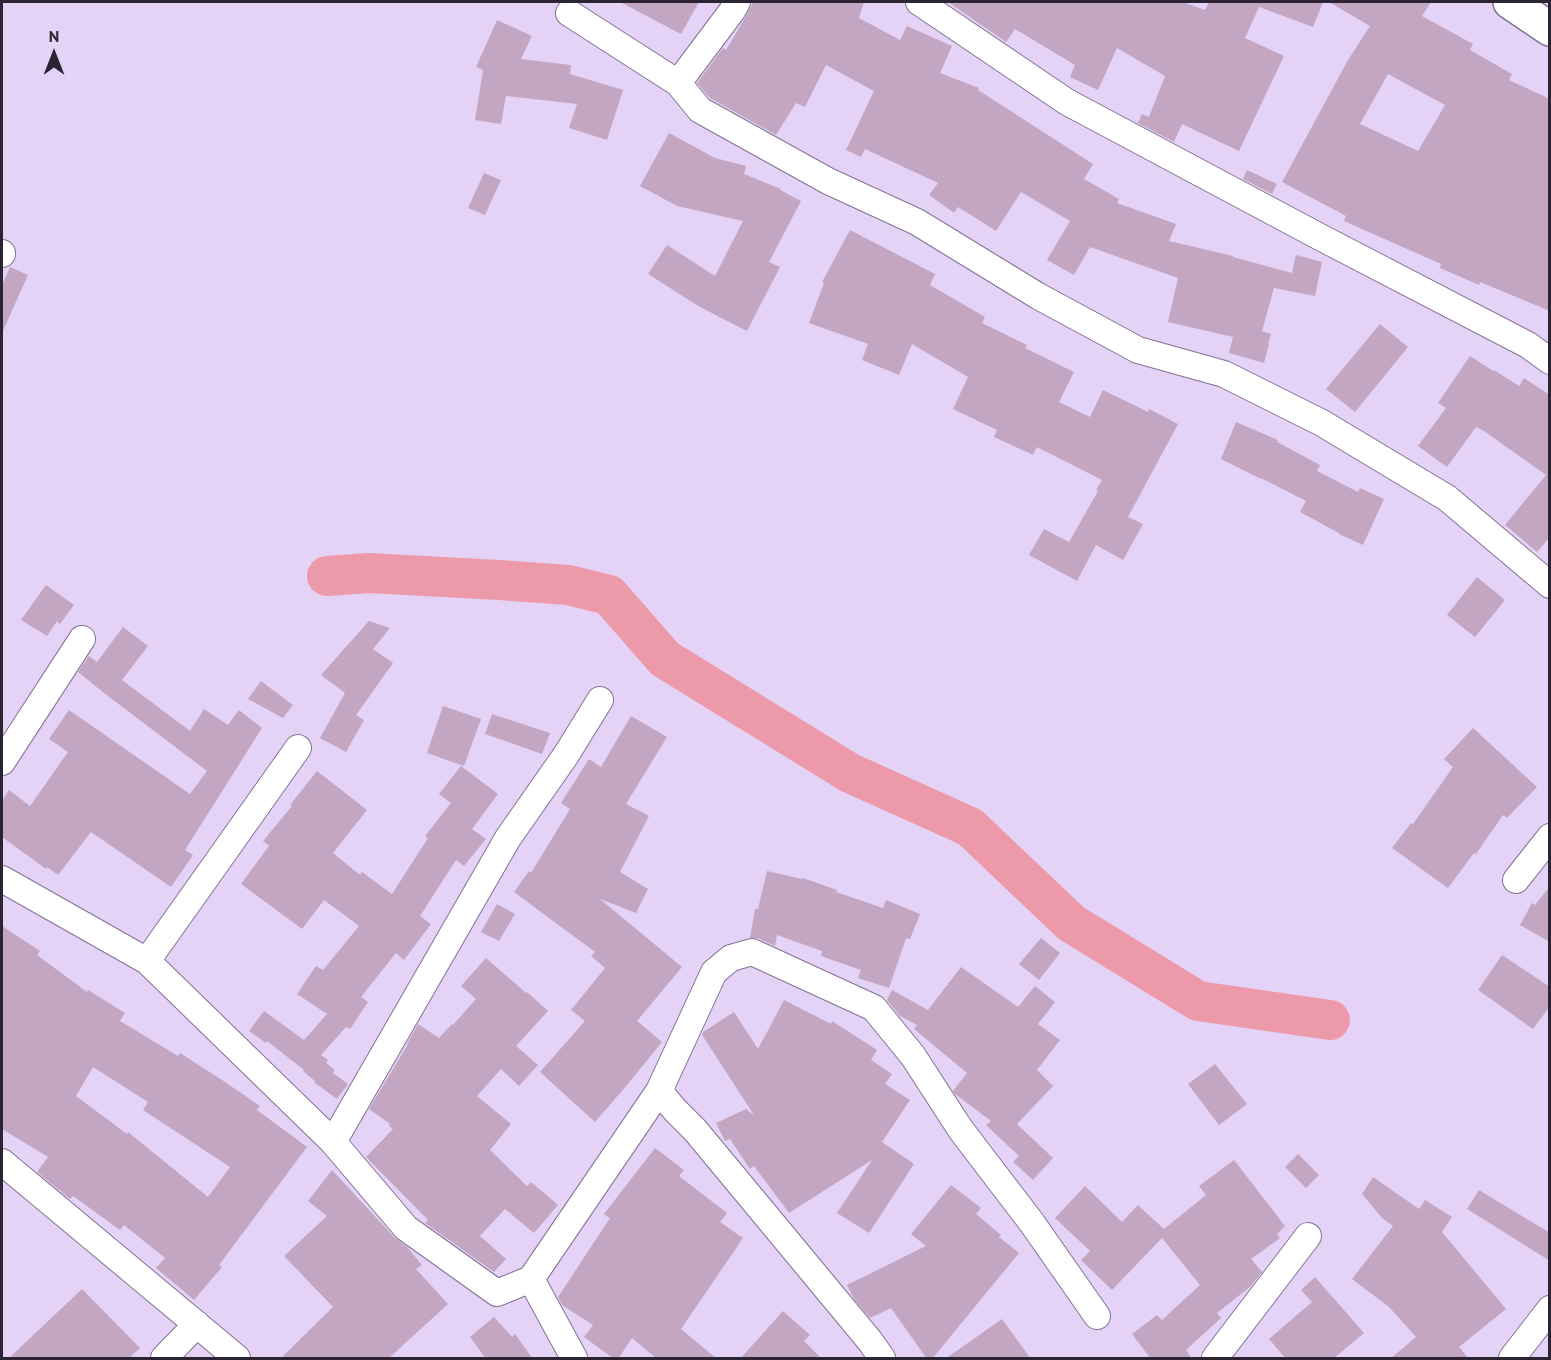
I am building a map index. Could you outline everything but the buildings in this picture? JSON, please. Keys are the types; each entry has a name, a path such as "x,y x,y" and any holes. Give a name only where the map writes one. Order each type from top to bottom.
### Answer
{"street":[{"path":"678,83 737,2"},
{"path":"920,2 1067,102 1330,243 1528,345 1550,361"},
{"path":"1510,2 1550,29"},
{"path":"569,12 678,83 700,110 828,181 917,222 1038,296 1138,350 1224,375 1322,423 1447,498 1550,585"},
{"path":"2,762 82,639"},
{"path":"333,1142 508,838 566,756 600,700"},
{"path":"147,962 298,748"},
{"path":"1516,880 1550,837"},
{"path":"2,879 147,962 333,1142 405,1228 497,1293 531,1279 659,1091 714,972 731,958 752,952 874,1008 913,1056 960,1130 1032,1222 1098,1316"},
{"path":"659,1091 696,1130 870,1341 882,1359"},
{"path":"4,1168 237,1359"},
{"path":"1215,1359 1308,1236"},
{"path":"531,1279 574,1359"},
{"path":"1512,1359 1550,1309"},
{"path":"164,1359 197,1324"}],"waterway":[{"path":"327,576 369,573 499,580 568,585 609,595 665,659 850,773 970,827 1071,923 1198,1001 1330,1020"}]}
